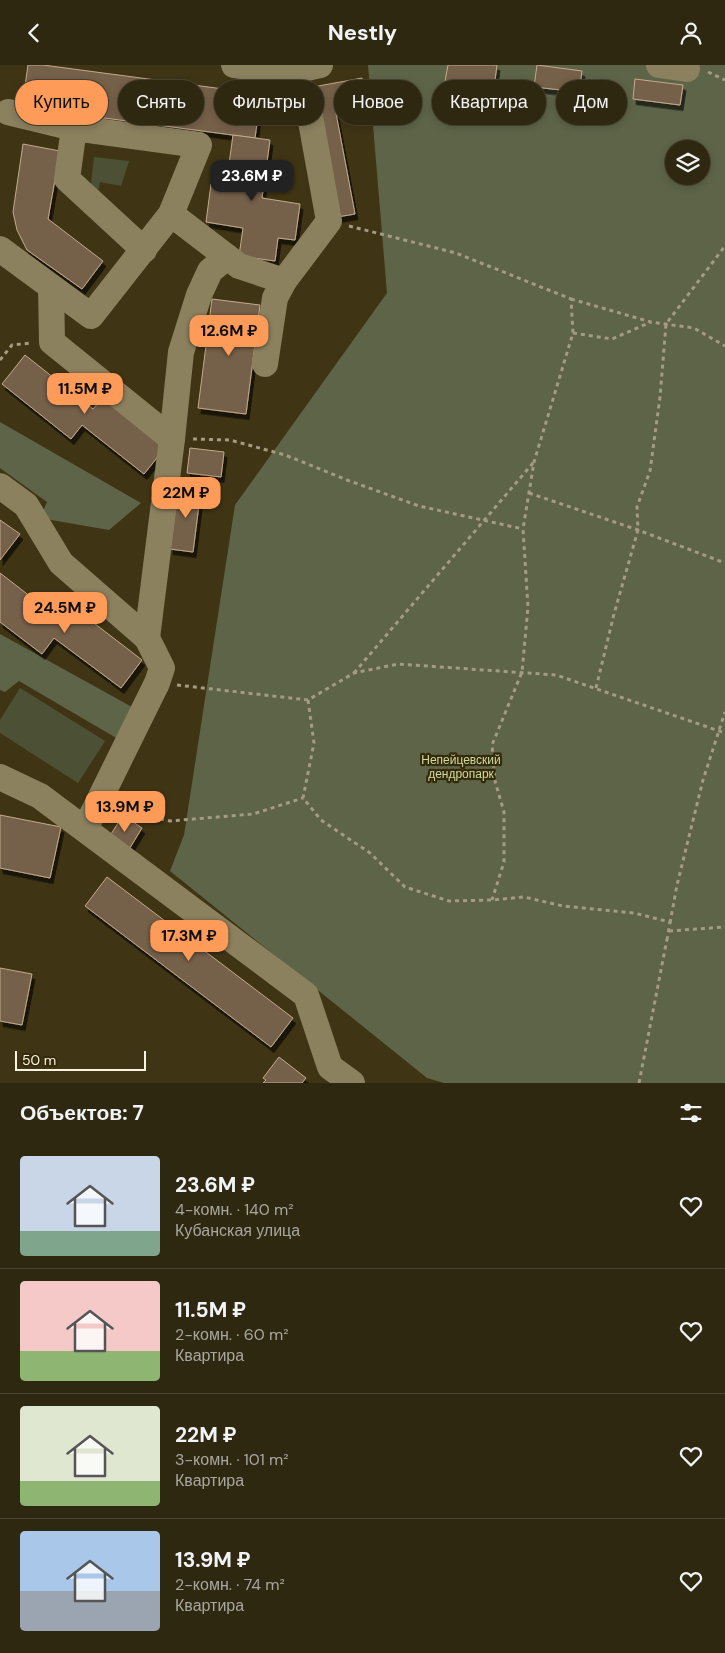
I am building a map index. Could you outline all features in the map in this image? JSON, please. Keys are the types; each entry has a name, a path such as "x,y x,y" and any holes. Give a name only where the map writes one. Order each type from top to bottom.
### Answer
{"street":[{"path":"234,65 290,72 320,65"},
{"path":"660,65 687,69"},
{"path":"265,364 275,298 284,281 329,221 310,116 290,72"},
{"path":"0,249 91,316 171,214 199,145 74,128 8,112"},
{"path":"74,128 67,179 144,250"},
{"path":"171,214 239,265 284,281"},
{"path":"148,638 182,352 199,295 210,271 227,257"},
{"path":"51,287 52,342 172,439"},
{"path":"0,486 26,505 61,563 148,638 162,667 157,683 85,829"},
{"path":"0,777 40,796 306,995 330,1067 352,1083"}],"path":[{"path":"367,231 456,253 570,299 651,321 694,328 725,347"},
{"path":"596,688 614,613 638,530 637,507 650,471 660,397 666,324 725,246"},
{"path":"492,900 504,862 504,812 495,781 492,745 522,672 528,607 523,529 534,462 573,333 570,299"},
{"path":"573,333 612,339 651,321"},
{"path":"0,360 12,345 52,342"},
{"path":"172,439 230,440 285,455 347,480 419,505 523,529"},
{"path":"354,673 534,462"},
{"path":"529,493 638,530 725,563"},
{"path":"157,683 308,699 354,673 398,664 522,672 556,675 725,733"},
{"path":"303,798 314,743 308,699"},
{"path":"639,1083 651,1030 677,885 703,780 725,712"},
{"path":"303,798 321,820 370,853 405,887 449,901 524,897 563,906 634,913 670,922"},
{"path":"85,829 128,812 170,821 253,814 303,798"},
{"path":"667,940 670,922"},
{"path":"669,931 725,927"}],"green space":[{"name":"Непейцевский дендропарк","path":"368,65 725,65 725,1083 444,1083 427,1078 170,871 184,835 235,505 387,293 373,125 422,125 422,80 369,80"},
{"path":"94,157 129,161 121,186 100,182 97,198 90,193"},
{"path":"0,422 141,503 109,530 40,518 47,502 0,468"},
{"path":"0,634 132,707 118,739 19,681 5,692 0,690"},
{"path":"20,688 105,741 78,783 0,733 0,720"}],"building":[{"path":"28,65 43,65 156,80 118,80 118,120 108,118 108,80 26,80"},
{"path":"448,65 497,65 495,80 445,80"},
{"path":"537,65 582,71 581,80 556,80 556,89 546,88 546,80 535,80"},
{"path":"635,79 683,85 680,105 633,99"},
{"path":"334,83 334,125 338,125 355,214 337,217 320,125 324,125 324,85"},
{"path":"204,86 214,88 214,125 257,125 255,138 157,125 204,125"},
{"path":"233,135 270,140 262,198 300,204 295,240 278,238 275,261 239,256 243,228 206,222 211,184 226,186"},
{"path":"23,144 60,151 48,219 103,261 82,289 27,250 17,230 13,212"},
{"path":"212,299 260,305 246,414 198,408"},
{"path":"25,355 93,409 106,394 168,444 144,474 82,425 71,439 2,384"},
{"path":"190,448 224,452 221,477 187,473"},
{"path":"178,486 201,489 193,552 170,549"},
{"path":"0,520 20,534 0,560"},
{"path":"0,573 66,624 77,610 142,660 121,688 54,638 42,654 0,622"},
{"path":"0,815 61,827 50,878 0,868"},
{"path":"123,815 142,828 128,851 108,839"},
{"path":"107,877 293,1018 271,1047 85,906"},
{"path":"0,968 32,974 22,1025 0,1021"},
{"path":"279,1057 306,1078 302,1083 263,1083 266,1080 263,1078"}]}
